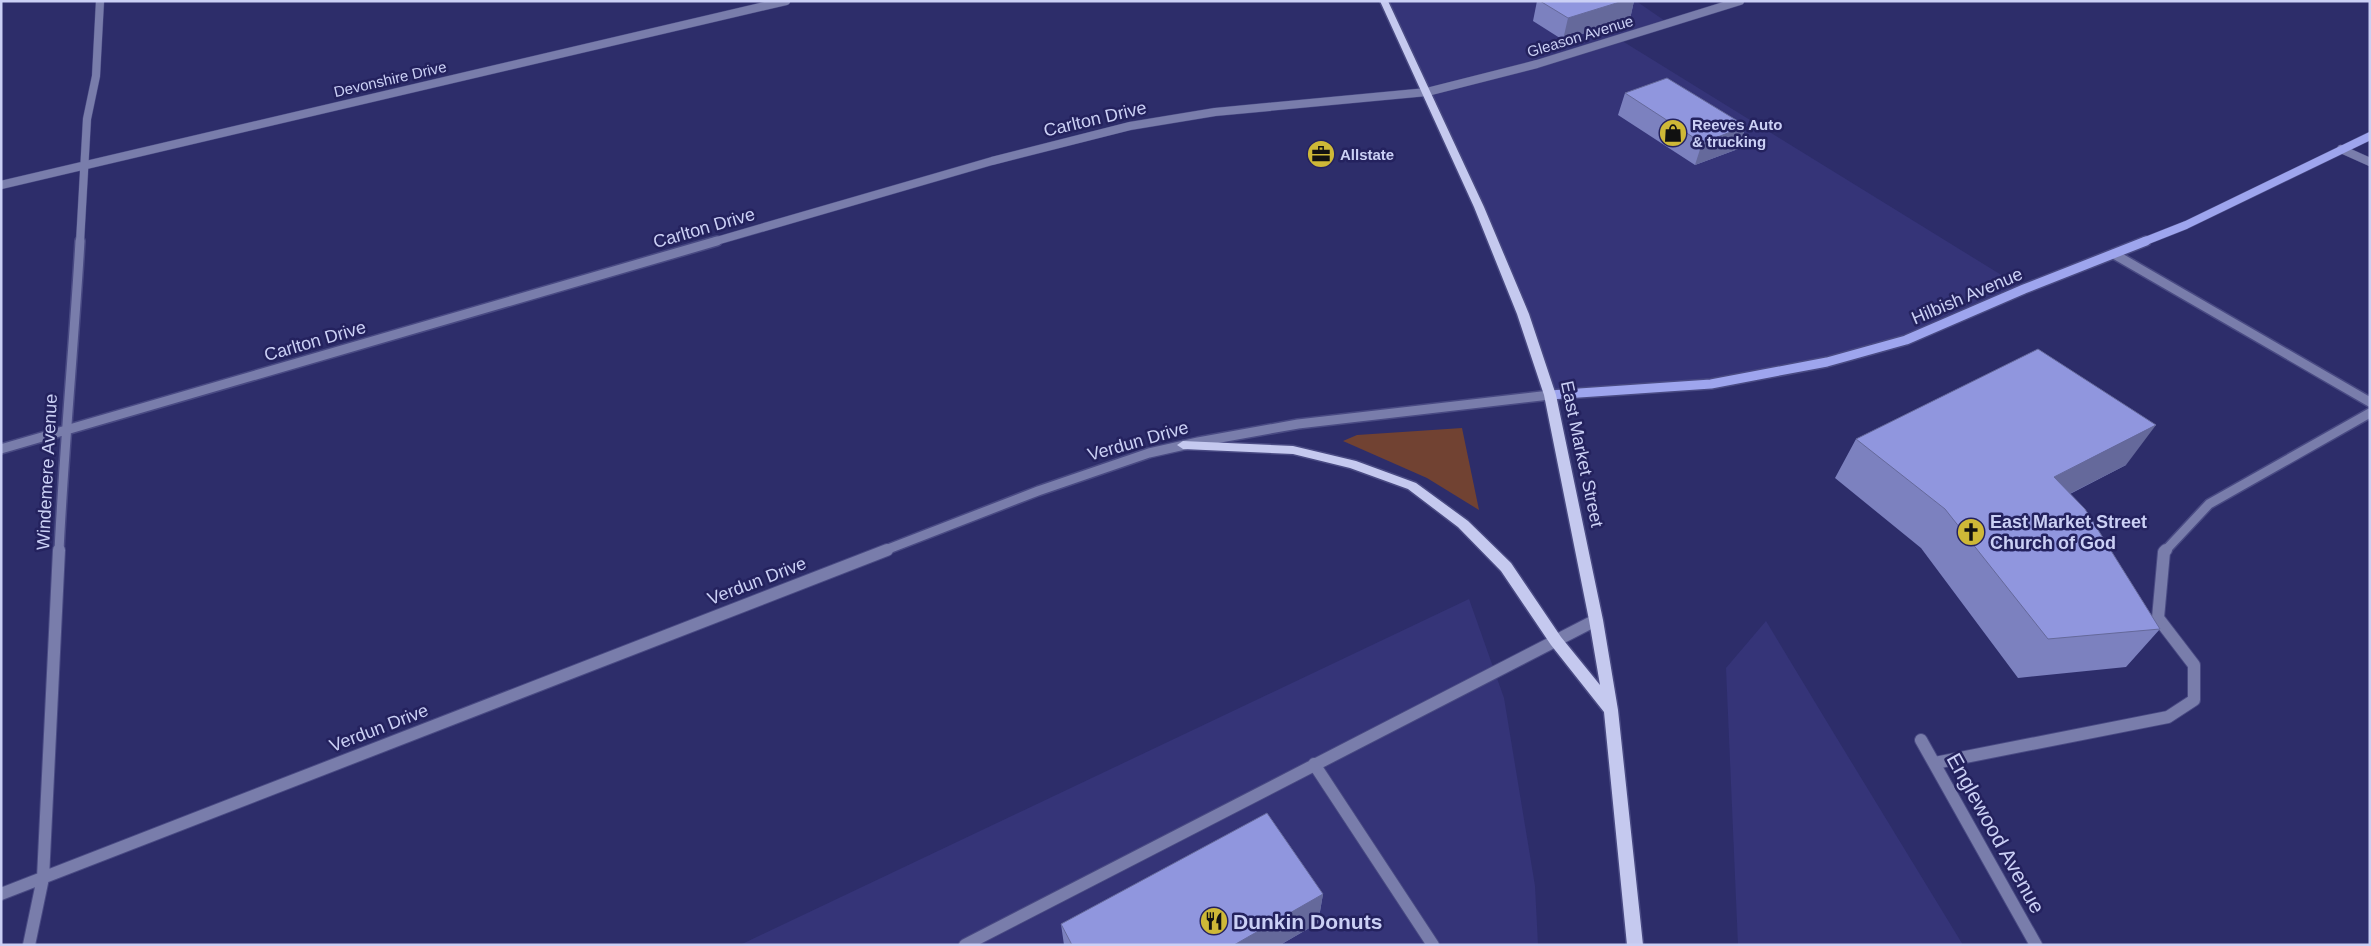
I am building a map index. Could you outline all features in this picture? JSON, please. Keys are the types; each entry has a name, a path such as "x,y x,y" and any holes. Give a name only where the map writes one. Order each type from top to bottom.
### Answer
{"main road":[{"name":"East Market Street","path":"1384,1 1479,207 1523,314 1550,395 1596,620 1611,710 1635,945"},
{"name":"Hilbish Avenue","path":"1550,395 1711,384 1827,362 1906,340 2186,225 2370,136"},
{"path":"1183,445 1293,450 1352,464 1412,486 1463,524 1506,567 1556,641 1611,710"}],"street":[{"name":"Windemere Avenue","path":"29,945 43,878 65,430 75,325 87,119 96,76 100,1"},
{"name":"Devonshire Drive","path":"1,185 786,1"},
{"name":"Gleason Avenue","path":"1427,92 1537,64 1740,1"},
{"name":"Carlton Drive","path":"1,449 992,161 1075,139 1130,126 1215,112 1427,92"},
{"path":"2342,149 2370,162"},
{"path":"2114,254 2370,402"},
{"name":"Verdun Drive","path":"1,894 1038,491 1146,454 1183,445 1338,418 1550,395"},
{"path":"1935,764 2168,717 2194,700 2194,665 2158,618 2164,552 2209,504 2370,413"},
{"path":"965,945 1596,620"},
{"name":"Englewood Avenue","path":"1921,740 2036,945"},
{"path":"1314,764 1433,945"}],"shaded area":[{"path":"1384,1 1636,1 1668,23 1619,39 2024,289 1906,340 1711,384 1550,395 1523,314"},
{"path":"1462,428 1479,510 1427,478 1343,441 1357,435"},
{"path":"1469,599 1504,698 1535,886 1538,945 740,945"},
{"path":"1766,621 1963,945 1738,945 1726,668"}],"building":[{"path":"1540,1 1623,1 1568,18"},
{"path":"1667,78 1746,126 1702,143 1625,93"},
{"path":"2038,349 2156,425 2054,477 2085,509 2160,629 2048,639 1945,509 1856,439"},
{"path":"1267,813 1323,894 1234,945 1072,945 1061,924"}],"place":[{"name":"Reeves Auto & trucking","path":"1673,133"},
{"name":"Allstate","path":"1321,154"},
{"name":"East Market Street Church of God","path":"1971,532"},
{"name":"Dunkin Donuts","path":"1214,921"}]}
